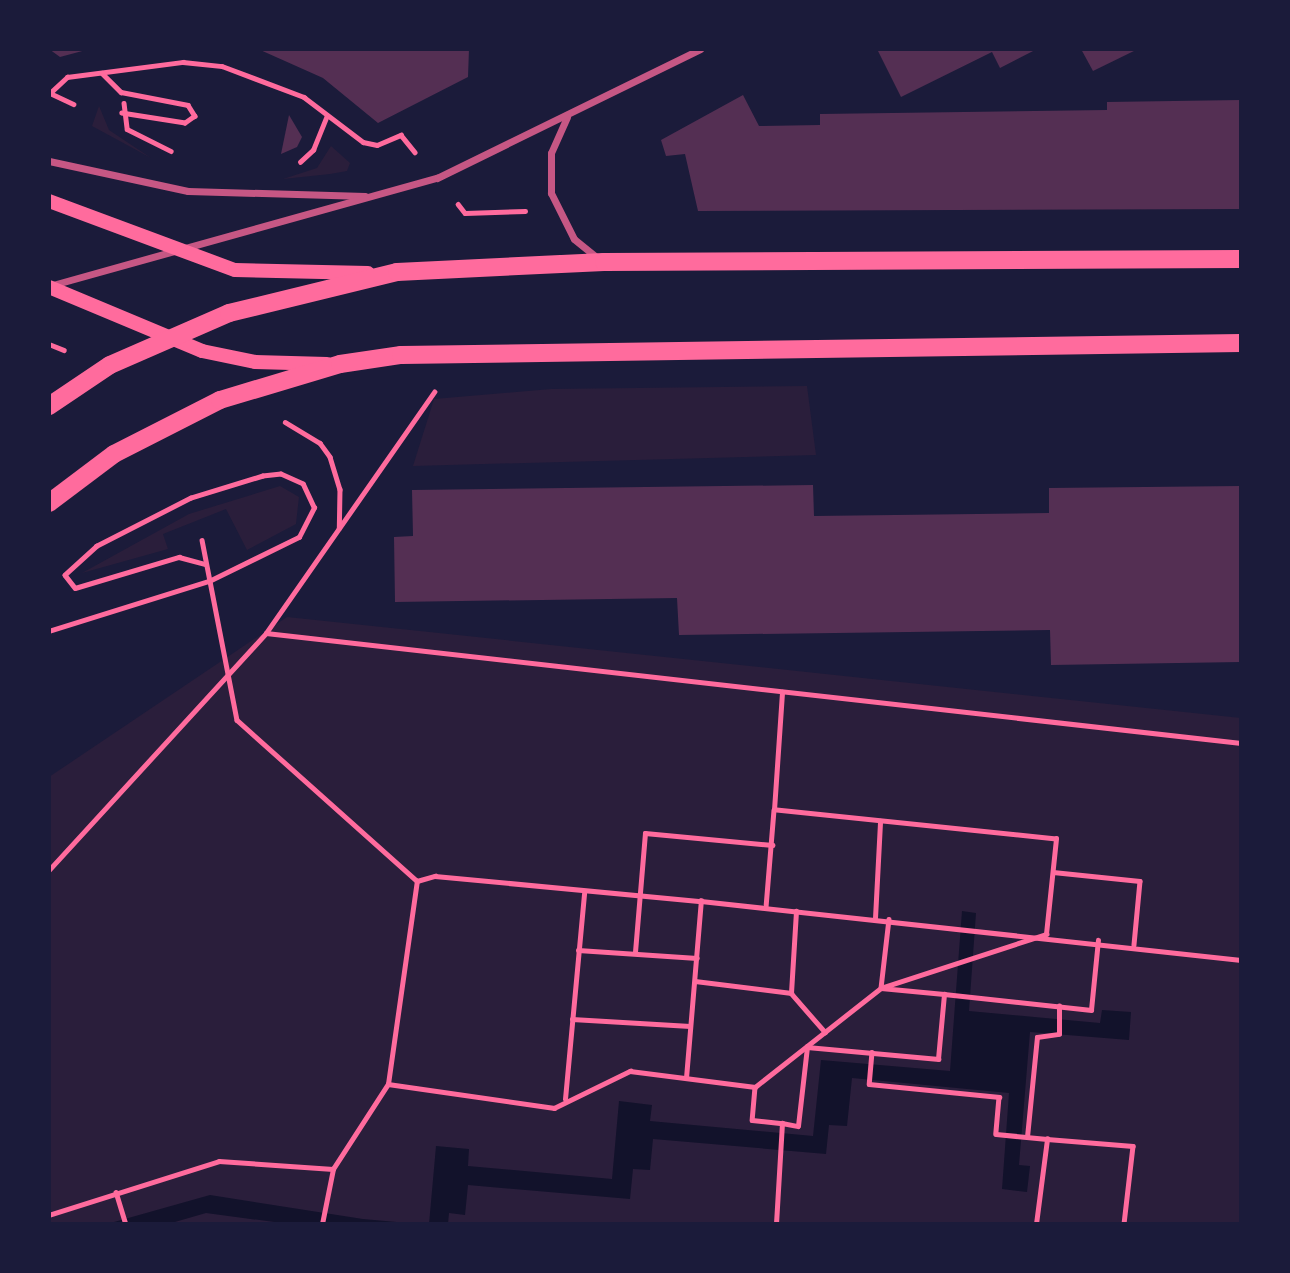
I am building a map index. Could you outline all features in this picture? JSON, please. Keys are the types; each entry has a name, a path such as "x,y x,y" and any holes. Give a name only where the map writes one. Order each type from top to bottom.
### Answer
{"main road":[{"path":"49,201 172,251 267,275 604,262 1241,259"},
{"path":"49,406 166,338 284,296 397,272"},
{"path":"49,286 166,338 255,362 340,363 463,351 1241,343"},
{"path":"49,503 163,427 220,400 340,363"}],"street":[{"path":"49,286 437,178 567,117 700,49"},
{"path":"567,117 549,170 557,210 574,239 604,262"},
{"path":"49,161 212,193 377,196"}],"path":[{"path":"74,104 49,93 67,77 183,62 222,66 276,83 370,145 401,135 465,213 557,210"},
{"path":"102,72 121,92 188,105 195,116 185,124 122,113"},
{"path":"124,103 122,113 131,133 178,154"},
{"path":"290,165 309,155 327,116"},
{"path":"49,344 56,347"},
{"path":"49,870 266,633 463,351"},
{"path":"291,424 330,457 340,489 339,529"},
{"path":"49,631 209,581 306,531 314,508 303,484 281,474 263,476 191,498 97,546 65,575 70,586 84,588 172,559 206,564"},
{"path":"202,540 227,675 242,727 417,881"},
{"path":"266,633 1241,743"},
{"path":"766,908 782,692"},
{"path":"774,810 1056,839 1046,934"},
{"path":"875,918 880,821"},
{"path":"635,952 645,833 772,845"},
{"path":"1053,872 1140,881 1134,945"},
{"path":"417,881 435,876 584,894 701,901 1046,934 1241,960"},
{"path":"322,1224 333,1169 388,1084 417,881"},
{"path":"565,1099 584,894"},
{"path":"685,1078 701,901"},
{"path":"791,993 796,911"},
{"path":"881,988 889,919"},
{"path":"388,1084 554,1108 565,1099 630,1071 755,1087 881,988 1046,934"},
{"path":"881,988 1091,1010 1098,940"},
{"path":"578,950 697,958"},
{"path":"695,981 791,993 825,1032"},
{"path":"807,1047 938,1059 944,994"},
{"path":"1027,1137 1037,1037 1059,1034 1059,1006"},
{"path":"572,1019 690,1026"},
{"path":"755,1087 752,1120 798,1126 807,1047"},
{"path":"872,1052 869,1084 999,1097 996,1134 1133,1146 1124,1224"},
{"path":"776,1224 782,1123"},
{"path":"1036,1224 1047,1139"},
{"path":"49,1215 219,1161 333,1169"},
{"path":"117,1192 126,1224"}],"shaded area":[{"path":"99,106 109,130 151,158 92,126"},
{"path":"331,146 350,163 347,171 283,179 317,168"},
{"path":"807,386 816,455 413,466 434,399 551,389"},
{"path":"280,486 299,497 296,524 247,550 226,509 163,534 168,549 82,573 189,514"},
{"path":"287,617 1241,718 1241,1224 49,1224 49,777"},
{"path":"962,911 976,913 969,1011 1100,1023 1102,1010 1131,1012 1129,1040 1030,1032 1019,1165 1030,1166 1027,1192 1002,1189 1009,1093 852,1078 847,1126 829,1125 826,1154 653,1139 650,1170 633,1169 630,1199 468,1185 465,1215 449,1213 448,1224 429,1224 436,1146 469,1149 468,1166 612,1179 619,1101 652,1105 650,1121 813,1136 821,1060 950,1071"},
{"path":"210,1195 363,1219 419,1224 289,1224 206,1213 168,1224 107,1224"}],"building":[{"path":"49,49 86,49 86,50 60,57"},
{"path":"258,49 469,49 468,77 378,123 323,78"},
{"path":"877,49 1037,49 1000,68 992,52 901,97"},
{"path":"1081,49 1138,49 1093,71"},
{"path":"743,95 759,126 820,125 820,114 1107,110 1107,102 1241,100 1241,209 698,211 685,154 666,156 661,140"},
{"path":"289,115 302,137 297,147 281,154"},
{"path":"813,485 814,516 1049,513 1049,488 1241,486 1241,662 1051,665 1050,630 679,635 677,598 395,602 394,537 413,536 412,490"}]}
